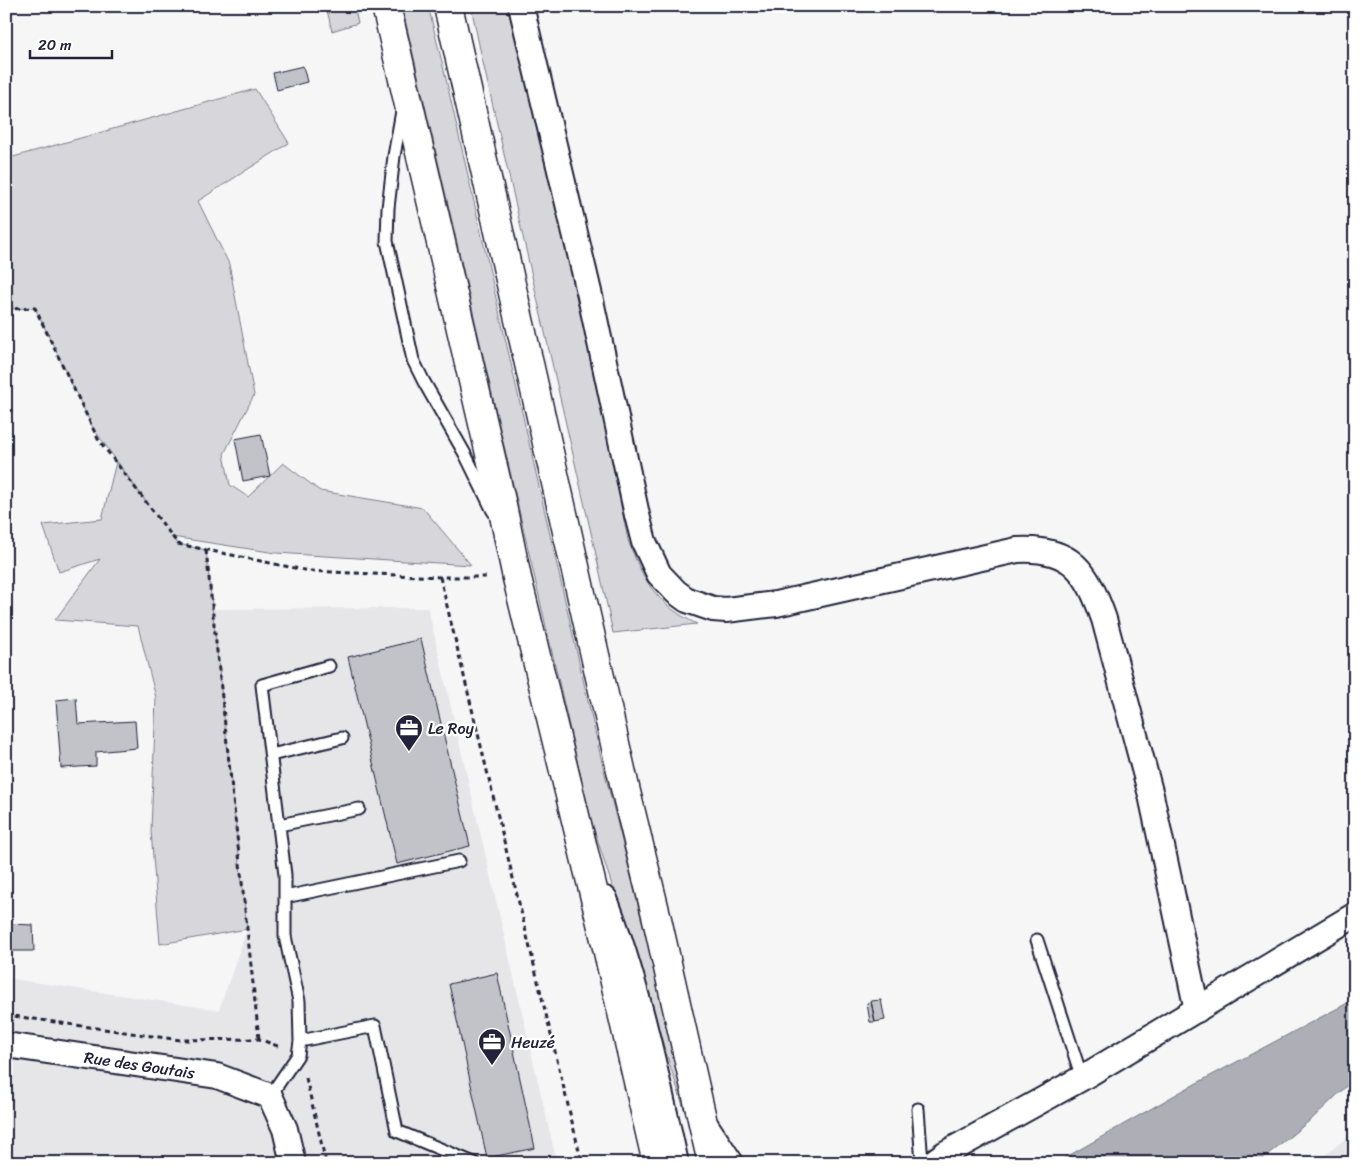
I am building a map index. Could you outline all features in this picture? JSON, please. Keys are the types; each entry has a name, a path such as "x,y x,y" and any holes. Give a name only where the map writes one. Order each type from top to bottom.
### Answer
{"main road":[{"path":"386,6 501,501 517,578 607,947 657,1163"},
{"path":"448,6 712,1163"}],"street":[{"path":"521,6 590,296 637,515 644,542 659,574 676,592 687,600 702,607 726,610 776,604 1017,550 1037,549 1055,552 1078,568 1097,600 1104,620 1151,795 1197,1010"},
{"path":"575,818 621,939 644,1020 676,1163"},
{"path":"932,1163 946,1153 1082,1078 1355,915"},
{"name":"Rue des Goutais","path":"6,1045 217,1076 270,1096"},
{"path":"270,1096 285,1130 293,1163"},
{"path":"702,1119 731,1163"}],"lane":[{"path":"406,90 394,156 388,208 387,242 413,360 465,454 511,550"},
{"path":"270,1096 298,1055 300,1041 299,1001 285,936 285,875 262,684 329,666"},
{"path":"271,755 342,738"},
{"path":"279,825 359,810"},
{"path":"285,897 459,861"},
{"path":"1037,940 1082,1078"},
{"path":"300,1041 375,1026 397,1131 474,1163"},
{"path":"918,1109 922,1163"}],"path":[{"path":"6,309 35,308 98,438 178,544 309,571 440,577 517,578"},
{"path":"206,550 259,1039"},
{"path":"440,577 582,1163"}],"shaded area":[{"path":"326,6 354,6 358,23 332,31"},
{"path":"402,6 428,6 601,758 655,972 686,1115 591,820"},
{"path":"471,6 509,6 589,345 628,540 639,568 653,590 671,609 697,624 613,633"},
{"path":"255,89 289,143 198,201 229,264 254,395 224,454 230,485 248,497 283,463 320,491 423,508 471,565 276,553 172,537 178,544 206,550 247,929 160,944 151,831 156,698 138,626 55,620 100,559 59,572 43,525 102,519 116,462 147,503 93,428 35,308 6,309 6,159"},
{"path":"428,608 557,1163 6,1163 6,978 219,1010 247,929 212,609"},
{"path":"1355,999 1355,1078 1313,1118 1257,1163 1056,1163 1182,1091"},
{"path":"1355,1131 1355,1163 1315,1163"}],"building":[{"path":"303,66 307,82 277,90 273,73"},
{"path":"261,434 270,476 243,481 235,439"},
{"name":"Le Roy","path":"421,639 470,846 397,864 348,657"},
{"path":"76,698 78,724 135,721 137,748 96,752 96,766 61,768 56,700"},
{"path":"6,920 12,920 11,924 33,925 34,951 6,951"},
{"name":"Heuzé","path":"497,973 535,1148 487,1158 449,984"},
{"path":"881,1000 885,1020 875,1022 871,1001"},
{"path":"871,1001 875,1022 870,1022 867,1003"}],"place":[{"name":"Le Roy","path":"409,752"},
{"name":"Heuzé","path":"492,1066"}]}
